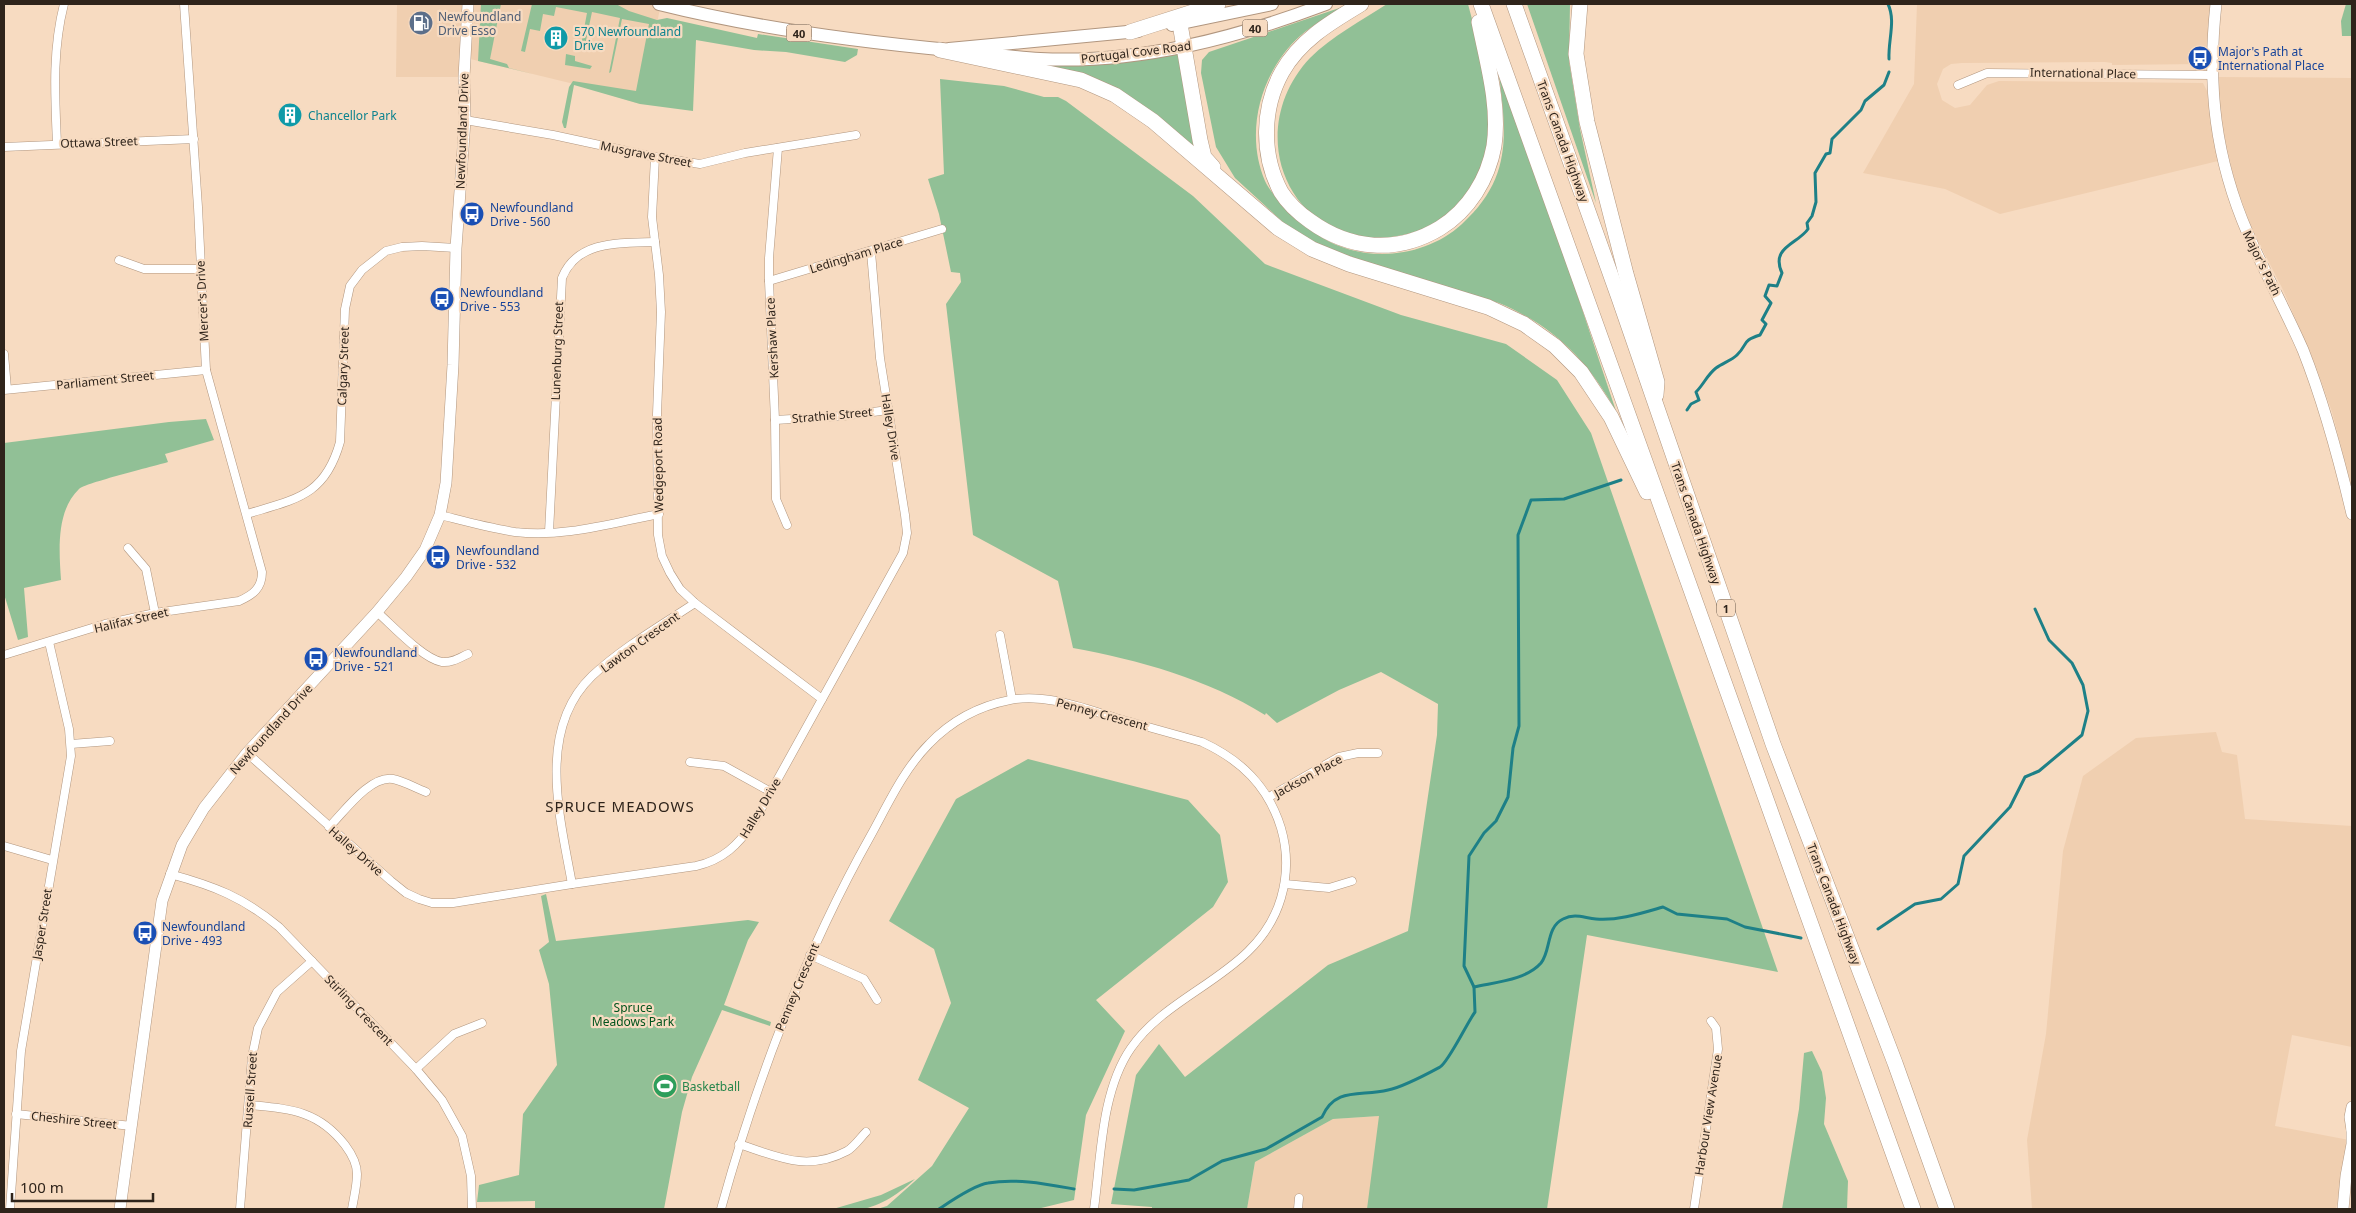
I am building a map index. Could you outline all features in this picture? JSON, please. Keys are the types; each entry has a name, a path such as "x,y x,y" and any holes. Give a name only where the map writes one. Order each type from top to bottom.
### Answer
{"highway":[{"path":"1130,32 1218,4"},
{"path":"1361,4 1320,29 1299,49 1282,72 1270,100 1266,134 1271,166 1282,192 1300,214 1327,234 1355,244 1380,246 1403,244 1427,236 1452,220 1472,199 1486,175 1494,145 1496,117 1476,4"},
{"name":"1","path":"1481,4 1913,1209"},
{"name":"Trans Canada Highway","path":"1514,4 1619,298 1773,744 1895,1063 1948,1209"},
{"path":"1580,4 1576,54 1580,87 1587,122 1626,274 1657,382 1655,406"},
{"path":"1180,24 1204,157 1231,188"},
{"path":"940,50 1081,80 1115,95 1154,121 1278,228 1312,249 1349,264 1488,307 1524,324 1556,346 1581,372 1611,416 1691,590"}],"main road":[{"name":"Portugal Cove Road","path":"659,4 795,33 940,50 1040,59 1078,59 1141,54 1184,47 1267,24 1326,4"},
{"name":"Portugal Cove Road","path":"940,50 1130,32 1180,24 1272,4"}],"street":[{"path":"56,144 54,69 57,36 64,4"},
{"name":"Mercer's Drive","path":"184,4 194,139 206,370 262,572 262,580 257,590"},
{"name":"Newfoundland Drive","path":"120,1209 162,901 170,874 182,845 204,808 247,753 377,612 418,561 431,538 440,515 446,483 453,365 456,248 465,120 464,77 468,4"},
{"name":"Major's Path","path":"2216,4 2211,75 2219,138 2233,197 2248,234 2289,319 2314,379 2352,514"},
{"name":"International Place","path":"1958,85 1987,73 2211,75"},
{"name":"Musgrave Street","path":"465,120 700,164 856,135"},
{"name":"Ottawa Street","path":"4,147 194,139"},
{"name":"Kershaw Place","path":"778,148 769,258 769,281 776,420 776,499 787,525"},
{"name":"Wedgeport Road","path":"655,157 652,217 661,312 657,414 658,514 662,556 680,590 822,700"},
{"name":"Ledingham Place","path":"769,281 942,229"},
{"name":"Lunenburg Street","path":"549,532 562,278 565,269 577,255 591,248 655,242"},
{"name":"Calgary Street","path":"247,514 289,501 310,492 325,477 335,460 340,442 345,309 350,286 362,270 386,251 402,247 456,248"},
{"name":"Halley Drive","path":"247,753 406,893 432,903 454,903 713,862 728,853 742,839 771,792 903,553 907,533 888,410 870,252"},
{"path":"119,260 144,269 200,269"},
{"path":"4,354 5,389"},
{"name":"Parliament Street","path":"5,389 206,370"},
{"name":"Strathie Street","path":"776,420 843,416 888,410"},
{"path":"440,515 516,532 549,532 596,527 658,514"},
{"path":"128,548 146,568 155,612"},
{"name":"Halifax Street","path":"4,656 105,624 155,612 239,601 249,597 257,590"},
{"name":"Lawton Crescent","path":"572,884 557,789 556,758 561,729 572,702 591,677 695,603"},
{"path":"377,612 422,652 438,661 450,662 468,654"},
{"path":"1000,635 1012,699"},
{"name":"Jasper Street","path":"10,1209 21,1051 64,798 71,744 49,642"},
{"name":"Penney Crescent","path":"721,1209 739,1144 777,1035 810,956 861,853 912,764 943,730 964,716 1012,699 1051,700 1069,704 1202,742 1219,750 1245,768 1269,797 1284,840 1287,867 1285,884 1273,918 1253,948 1227,970 1154,1022 1131,1048 1123,1061 1112,1090 1094,1209"},
{"path":"71,744 110,741"},
{"name":"Jackson Place","path":"1269,797 1339,757 1358,753 1378,753"},
{"path":"690,762 724,766 771,792"},
{"path":"329,827 368,787 380,780 394,779 426,792"},
{"path":"4,846 52,860"},
{"name":"Stirling Crescent","path":"170,874 231,894 246,901 279,926 416,1069 442,1100 462,1136 470,1176 472,1209"},
{"path":"1285,884 1329,888 1352,881"},
{"path":"810,956 864,979 877,1000"},
{"name":"Russell Street","path":"240,1209 252,1058 262,1018 277,992 312,961"},
{"name":"Harbour View Avenue","path":"1694,1209 1718,1049 1716,1028 1711,1021"},
{"path":"416,1069 454,1034 482,1022"},
{"path":"249,1104 295,1110 317,1119 335,1133 349,1151 357,1173 352,1209"},
{"path":"2344,1209 2346,1176 2352,1144 2350,1117 2352,1107"},
{"name":"Cheshire Street","path":"16,1114 132,1126"},
{"path":"739,1144 799,1163 811,1162 848,1150 866,1132"},
{"path":"1298,1209 1299,1198"}],"shaded area":[{"path":"397,4 661,4 640,104 574,84 466,58 464,77 396,77"},
{"path":"1917,4 2211,4 2206,58 2201,64 2112,65 2112,63 2105,62 1962,63 1951,64 1943,69 1937,84 1942,100 1955,108 1970,105 1987,85 1999,81 2203,83 2207,91 2218,161 2000,214 1945,189 1863,173 1914,84"},
{"path":"2217,77 2352,78 2352,488 2332,412 2315,364 2283,290 2252,229 2235,183 2222,126"},
{"path":"2216,732 2222,752 2237,755 2245,819 2352,826 2352,1047 2292,1035 2275,1126 2349,1140 2336,1209 2032,1209 2027,1140 2046,1034 2063,851 2083,776 2136,738"},
{"path":"1379,1116 1481,1209 1247,1209 1255,1162 1333,1119"}],"green space":[{"path":"481,4 501,4 490,59 507,64 509,68 533,74 478,61"},
{"path":"532,4 616,4 629,11 657,20 667,18 757,38 758,34 858,49 857,55 845,62 696,40 693,111 640,104 574,85 566,128 564,128 562,122 569,87 573,81 636,91 649,24 622,19 611,72 609,73 620,18 592,12 585,45 581,45 587,13 556,7 554,16 543,14 540,31 530,29 525,52 521,51"},
{"path":"1351,4 1300,36 1286,50 1266,84 1260,103 1256,143 1259,162 1271,192 1318,235 1338,246 1375,254 1412,250 1430,244 1462,224 1478,207 1490,190 1497,173 1502,156 1504,138 1499,75 1572,279 1616,411 1581,360 1553,334 1536,322 1499,303 1337,254 1285,224 1235,178 1216,147 1201,73 1202,60 1209,52"},
{"path":"1387,4 1468,4 1487,77 1490,96 1491,134 1485,163 1466,201 1434,224 1419,231 1384,238 1360,238 1340,233 1316,218 1298,199 1286,178 1279,154 1278,129 1283,104 1293,80 1310,58 1337,36"},
{"path":"1527,4 1570,4 1569,61 1580,129 1596,203"},
{"path":"2346,4 2352,4 2352,36 2342,36 2341,21"},
{"path":"1174,53 1181,55 1199,155 1163,121 1033,64"},
{"path":"566,54 575,56 575,61 592,66 590,69 565,65"},
{"path":"940,79 1004,86 1044,97 1058,97 1066,101 1193,196 1265,264 1401,315 1506,344 1557,380 1591,433 1778,972 1587,935 1547,1209 1367,1209 1379,1116 1333,1119 1255,1162 1247,1209 1152,1209 1152,1207 1111,1204 1136,1075 1159,1044 1185,1077 1328,965 1408,931 1437,735 1438,704 1381,672 1339,690 1277,723 1266,713 1265,715 1220,691 1172,672 1122,658 1073,648 1058,581 973,535 946,304 961,282 960,273 951,272 939,214 928,179 944,174"},
{"path":"206,419 214,440 165,454 168,462 106,479 79,489 66,508 63,520 60,544 61,580 24,588 28,637 18,640 4,594 4,443"},
{"path":"1028,759 1188,800 1220,835 1228,882 1213,907 1096,1000 1125,1031 1086,1115 1074,1200 1037,1209 877,1209 887,1206 932,1166 969,1108 918,1080 951,1003 934,949 889,921 956,799"},
{"name":"Spruce Meadows Park","path":"546,894 556,941 748,920 759,922 748,940 724,1005 771,1022 770,1026 722,1010 692,1077 682,1112 664,1209 535,1209 535,1201 477,1202 479,1185 519,1175 523,1114 557,1065 549,984 539,950 549,942 541,896"},
{"path":"1812,1051 1822,1072 1826,1098 1824,1124 1848,1181 1847,1209 1782,1209 1799,1109 1804,1053"},
{"path":"915,1179 897,1194 868,1208 833,1209 881,1195"}],"waterway":[{"path":"1888,4 1892,24 1889,59"},
{"path":"1687,410 1691,404 1699,400 1696,392 1713,371 1735,357 1748,341 1760,335 1766,324 1762,320 1771,303 1765,296 1769,285 1777,286 1782,273 1779,264 1782,252 1808,229 1807,223 1812,216 1816,202 1815,173 1826,154 1830,153 1832,139 1861,110 1865,101 1884,85 1889,72"},
{"path":"1114,1189 1134,1190 1189,1180 1222,1161 1266,1149 1322,1117 1328,1107 1342,1097 1350,1094 1378,1092 1401,1086 1440,1067 1448,1058 1475,1012 1474,987 1464,966 1469,856 1484,833 1496,821 1508,797 1513,748 1519,726 1518,535 1531,500 1564,499 1621,480"},
{"path":"1878,929 1915,904 1941,899 1958,884 1964,856 2010,807 2025,777 2039,771 2082,735 2088,711 2083,685 2072,663 2049,640 2035,609"},
{"path":"1474,987 1519,977 1535,969 1544,958 1554,928 1563,919 1572,916 1613,919 1663,907 1677,914 1727,919 1745,927 1801,938"},
{"path":"939,1209 970,1190 988,1183 1020,1181 1074,1189"}],"place":[{"name":"Newfoundland Drive Esso","path":"421,23"},
{"name":"570 Newfoundland Drive","path":"556,38"},
{"name":"Major's Path at International Place","path":"2200,58"},
{"name":"Chancellor Park","path":"290,115"},
{"name":"Newfoundland Drive - 560","path":"472,214"},
{"name":"Newfoundland Drive - 553","path":"442,299"},
{"name":"Newfoundland Drive - 532","path":"438,557"},
{"name":"Newfoundland Drive - 521","path":"316,659"},
{"name":"Newfoundland Drive - 493","path":"145,933"},
{"name":"Basketball","path":"665,1086"}],"district":[{"name":"SPRUCE MEADOWS","path":"620,806"}]}
